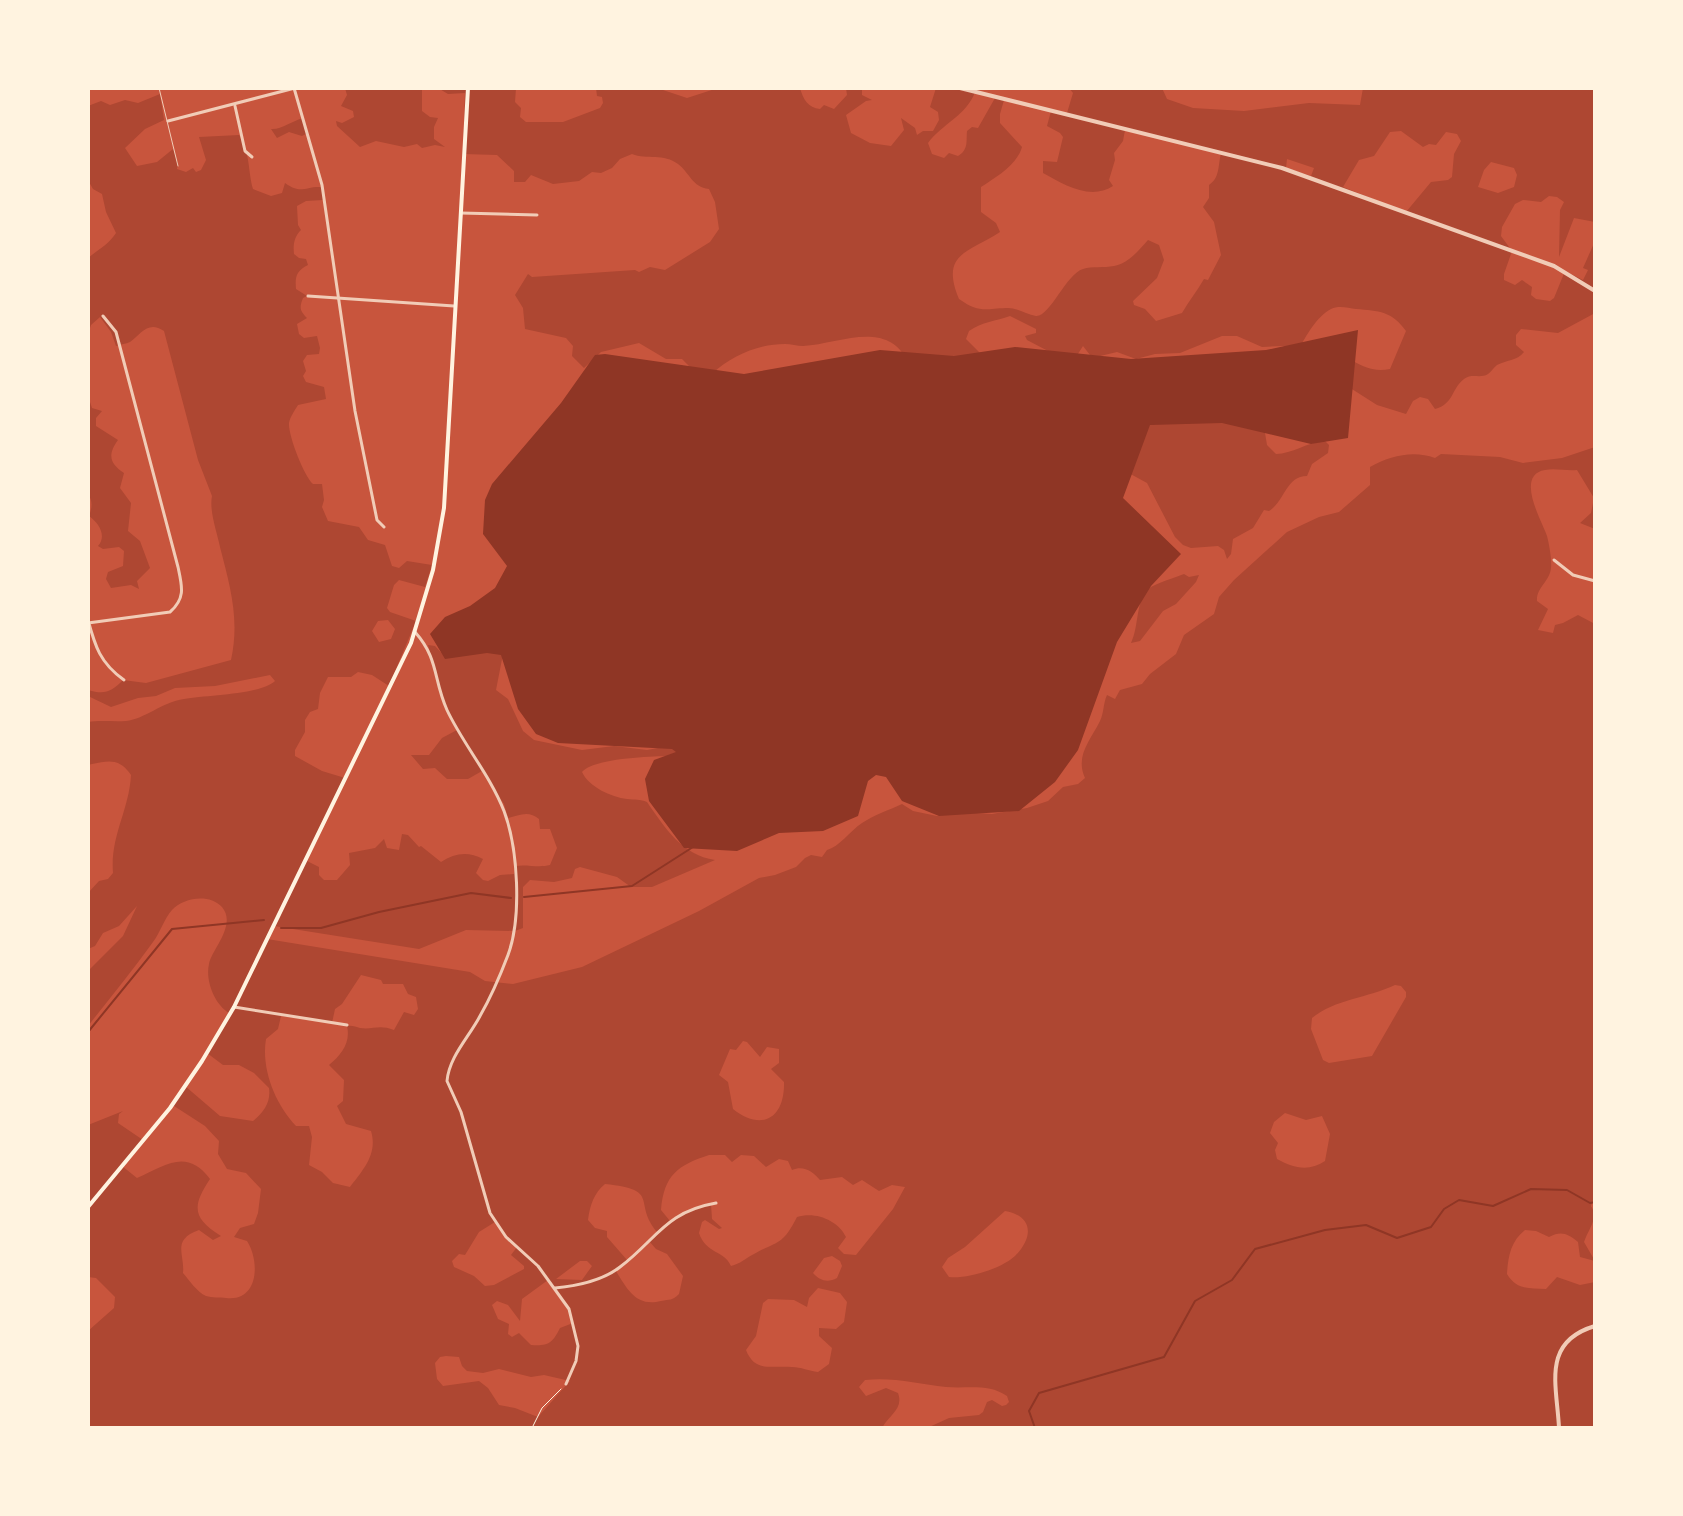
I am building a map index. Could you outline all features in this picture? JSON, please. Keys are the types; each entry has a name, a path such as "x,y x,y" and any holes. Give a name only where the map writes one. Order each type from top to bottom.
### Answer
{"main road":[{"path":"88,1207 165,1115 234,1007 386,698 415,632 433,570 444,508 468,88"}],"street":[{"path":"168,121 235,106 294,88 322,185 355,411 377,520 384,527"},
{"path":"960,88 1295,172 1554,266 1595,291"},
{"path":"235,106 245,151 252,157"},
{"path":"461,213 537,215"},
{"path":"308,296 454,306"},
{"path":"103,316 116,332 183,587 180,601 170,612 88,622 105,666 124,680"},
{"path":"1554,560 1573,575 1595,581"},
{"path":"415,632 433,658 446,708 504,811 513,859 516,908 511,945 494,991 453,1059 447,1081 461,1112 492,1216 506,1237 538,1266 569,1309 578,1346 576,1361 566,1384"},
{"path":"234,1007 347,1025"},
{"path":"555,1288 583,1284 612,1272 673,1219 692,1208 716,1203"},
{"path":"1559,1428 1554,1380 1560,1351 1569,1338 1595,1326"}],"lane":[{"path":"159,88 178,166"}],"path":[{"path":"532,1428 542,1408 566,1384"}],"shaded area":[{"path":"345,88 422,88 422,111 438,118 434,139 445,147 435,145 422,148 417,144 404,147 376,141 360,147 337,126 336,121 342,123 354,117 353,111 341,106 347,95"},
{"path":"438,88 516,88 515,102 521,108 520,117 526,122 563,122 600,108 602,97 597,96 596,88 657,88 687,98 718,88 800,88 804,99 812,107 820,109 824,105 834,109 847,95 846,88 862,88 862,95 872,100 846,115 851,133 870,143 891,146 904,130 901,118 915,128 917,135 923,131 933,131 939,120 938,112 930,107 936,88 961,88 975,92 966,107 928,143 932,154 944,158 949,153 962,154 967,131 972,127 978,128 995,98 1004,100 1000,123 1022,147 1011,165 981,187 981,212 996,223 1000,232 968,250 955,263 954,284 959,299 977,308 1010,308 1036,316 1047,310 1077,272 1124,262 1148,240 1159,245 1164,260 1157,278 1133,301 1156,321 1182,313 1204,279 1208,280 1221,255 1214,222 1203,207 1209,198 1209,185 1217,175 1221,153 1125,130 1123,141 1114,153 1109,180 1113,186 1095,192 1068,186 1043,173 1043,161 1057,162 1063,137 1047,126 1051,111 1067,113 1073,93 1069,88 1162,88 1167,99 1193,108 1244,111 1309,103 1360,105 1363,88 1595,88 1595,222 1574,218 1559,257 1560,210 1564,202 1549,196 1541,202 1523,200 1515,204 1502,227 1501,236 1512,251 1504,280 1515,285 1522,280 1532,287 1531,295 1536,299 1550,301 1565,271 1583,280 1588,270 1583,268 1595,241 1595,313 1558,333 1521,329 1516,335 1516,345 1524,352 1521,355 1497,365 1485,375 1464,379 1441,407 1435,409 1428,399 1420,397 1413,401 1406,414 1377,405 1344,384 1353,361 1371,369 1390,369 1406,331 1396,319 1384,313 1344,307 1331,309 1321,316 1299,349 1262,347 1237,336 1222,336 1180,353 1136,359 1117,352 1096,357 1083,346 1074,360 1069,362 1027,340 1025,336 1036,333 1036,329 1010,316 969,331 966,339 983,356 906,358 897,346 886,340 859,337 803,346 765,346 736,357 712,374 693,370 682,359 666,359 639,343 601,352 584,368 572,356 573,346 566,338 525,329 523,308 515,295 528,274 532,277 639,272 650,267 665,270 710,242 719,229 715,202 709,189 695,183 673,161 632,154 620,159 612,168 601,173 592,172 579,181 553,184 531,175 525,182 514,182 514,171 497,155 463,154 465,93 448,94","holes":["1401,131 1423,147 1436,145 1446,132 1457,134 1461,141 1454,154 1452,177 1431,182 1406,212 1343,187 1359,160 1374,156 1390,132","1287,159 1314,168 1311,176 1286,168","1491,162 1514,168 1517,175 1514,187 1498,193 1478,187 1484,170"]},
{"path":"160,94 164,120 145,129 125,148 137,166 157,162 173,149 177,169 186,172 193,168 196,172 201,170 206,160 199,137 239,135 247,154 253,189 271,196 282,193 285,183 299,189 322,187 323,200 306,201 297,206 301,230 295,238 294,254 306,259 308,265 296,278 296,289 307,296 303,298 301,307 307,318 297,324 299,334 304,338 317,336 320,348 319,354 307,355 303,361 306,371 303,376 306,382 324,387 326,399 298,405 289,423 291,436 309,480 313,484 322,484 322,507 328,521 359,527 368,540 385,545 392,566 399,568 407,561 432,565 425,587 399,580 394,585 387,608 390,612 416,621 389,686 372,675 358,672 351,677 328,677 320,693 318,709 310,712 305,720 305,732 295,756 322,771 345,778 305,860 319,867 319,875 324,880 337,880 350,865 349,853 375,848 384,839 387,848 399,850 402,834 408,835 441,862 462,854 483,859 476,873 483,880 514,874 515,866 550,865 557,848 550,829 540,829 539,819 531,815 508,818 504,804 482,771 468,779 447,779 435,768 423,769 411,755 429,755 442,738 457,730 445,706 428,645 435,646 446,658 482,649 503,654 496,690 508,699 523,731 534,740 582,750 614,746 647,750 669,746 677,752 673,756 611,761 588,767 582,772 595,787 608,794 647,802 684,846 715,860 652,887 631,887 617,877 580,867 575,869 572,878 554,882 530,880 523,887 523,928 515,931 466,930 419,949 274,926 267,939 470,972 485,981 513,984 582,967 699,911 759,878 796,867 811,855 822,857 862,823 902,804 913,811 937,816 958,812 992,814 1048,801 1063,787 1078,784 1085,778 1083,756 1101,718 1107,695 1115,699 1120,690 1142,684 1176,654 1184,635 1214,614 1219,597 1234,580 1287,532 1319,517 1339,512 1370,485 1370,467 1410,454 1435,458 1441,454 1500,457 1523,463 1562,458 1595,447 1595,529 1580,523 1591,513 1594,498 1577,470 1545,470 1536,474 1531,490 1547,536 1551,560 1550,573 1537,596 1537,601 1548,609 1538,630 1553,633 1555,625 1578,615 1595,624 1595,1194 1591,1206 1594,1219 1584,1242 1595,1261 1580,1257 1578,1242 1567,1235 1549,1237 1525,1230 1511,1249 1507,1274 1519,1286 1528,1288 1546,1289 1557,1277 1580,1285 1595,1282 1595,1428 927,1428 949,1418 979,1415 987,1402 992,1400 1006,1405 1009,1402 1007,1396 985,1388 875,1379 865,1380 859,1387 866,1396 886,1388 898,1393 899,1399 897,1408 882,1428 88,1428 88,1331 114,1308 115,1297 96,1278 88,1277 88,1125 123,1111 119,1114 118,1123 143,1140 122,1166 137,1178 167,1164 184,1162 193,1164 210,1179 200,1197 198,1211 205,1223 221,1236 213,1240 199,1230 185,1238 181,1248 183,1273 206,1296 237,1298 251,1287 255,1269 247,1241 234,1237 240,1228 254,1224 261,1189 246,1173 227,1169 218,1154 219,1141 205,1126 171,1104 185,1086 220,1116 253,1121 269,1098 269,1088 254,1073 239,1065 223,1065 207,1053 229,1013 215,998 208,978 211,958 227,921 222,907 210,900 189,900 172,910 153,942 88,1026 88,971 123,936 137,906 119,926 103,933 95,946 88,949 88,893 99,881 108,879 113,873 114,847 131,775 117,763 88,765 88,722 133,720 168,703 246,692 275,681 270,675 215,686 175,688 111,707 88,696 88,690 107,691 123,680 146,683 231,660 234,645 233,603 212,515 212,496 198,460 164,331 149,328 130,342 116,346 100,317 91,325 88,334 88,258 116,233 102,194 93,189 89,182 88,106 101,101 110,105 125,100 138,103","holes":["388,620 395,629 391,639 379,642 372,631 378,621","361,975 381,980 383,984 403,984 408,994 416,997 418,1009 414,1015 404,1012 394,1030 347,1026 348,1038 344,1048 329,1065 344,1080 343,1101 337,1106 346,1124 371,1131 373,1139 368,1161 350,1187 333,1183 309,1165 312,1137 309,1126 296,1126 288,1117 271,1086 266,1062 266,1039 278,1029 281,1016 332,1023 335,1009 342,1004","1395,985 1401,986 1406,997 1372,1056 1329,1063 1323,1060 1311,1029 1312,1018 1331,1007","743,1041 760,1057 767,1047 779,1049 779,1063 771,1069 784,1082 781,1105 770,1118 753,1120 744,1116 733,1109 728,1082 719,1075 730,1049 736,1050","1285,1113 1306,1120 1322,1116 1330,1134 1325,1161 1313,1167 1289,1165 1277,1159 1275,1150 1278,1143 1270,1133 1274,1122","709,1155 725,1155 732,1162 741,1155 754,1156 766,1167 779,1159 788,1161 792,1170 808,1170 820,1180 842,1177 853,1185 862,1180 879,1191 892,1185 905,1187 893,1209 856,1255 844,1254 838,1248 846,1237 838,1226 818,1216 804,1215 797,1217 779,1241 731,1266 706,1245 699,1233 705,1220 722,1228 712,1219 711,1204 692,1209 670,1221 661,1210 665,1188 681,1168","605,1184 640,1194 657,1232 649,1241 667,1254 683,1276 677,1296 669,1300 646,1302 629,1291 616,1271 627,1260 607,1237 607,1231 595,1228 588,1220 595,1195","1005,1211 1021,1217 1028,1228 1021,1249 1001,1265 956,1277 949,1277 942,1267 948,1258","495,1222 517,1247 511,1255 524,1269 494,1285 485,1286 474,1276 454,1267 452,1261 459,1254 465,1255 479,1232","832,1256 840,1261 842,1266 837,1278 821,1279 813,1273 824,1258","580,1261 587,1261 592,1266 582,1280 556,1279","548,1280 569,1307 573,1323 560,1328 549,1343 531,1345 519,1333 512,1337 508,1334 509,1324 498,1319 492,1305 497,1301 508,1305 520,1321 522,1299","818,1288 840,1293 847,1302 844,1322 836,1329 819,1328 819,1336 832,1348 829,1364 818,1372 759,1365 746,1350 756,1336 763,1303 768,1299 794,1300 807,1307 809,1298","446,1356 459,1357 467,1371 483,1373 499,1369 531,1377 544,1375 570,1381 538,1417 499,1405 488,1388 479,1381 443,1386 437,1379 435,1363"]},
{"path":"303,118 308,133 302,136 289,132 277,138 271,129 279,128"},
{"path":"1358,330 1348,438 1311,444 1222,423 1150,425 1123,498 1181,554 1151,586 1117,642 1078,750 1055,782 1019,811 939,816 902,801 886,777 876,775 868,781 858,816 823,831 779,833 737,851 684,848 649,801 645,779 654,760 676,752 672,749 558,743 536,734 518,709 501,655 487,653 445,659 430,634 445,617 470,606 495,588 507,566 483,534 485,500 492,484 561,403 595,355 744,374 880,350 954,356 1015,347 1131,359 1266,350"},
{"path":"88,396 92,408 102,411 96,418 96,426 118,440 112,450 112,459 124,473 120,488 131,503 128,531 140,541 150,568 137,581 139,589 131,585 111,588 106,579 108,572 123,566 124,551 119,547 103,549 98,546 102,538 101,530 89,516 92,505 88,494"},
{"path":"1141,408 1264,427 1267,445 1276,454 1325,441 1329,445 1328,453 1312,464 1307,476 1290,484 1274,507 1264,510 1253,528 1233,539 1227,559 1224,550 1218,546 1191,548 1183,545 1175,537 1147,483 1125,471"},
{"path":"1184,574 1189,577 1199,575 1176,604 1163,611 1140,641 1131,643 1144,594 1156,585"}],"waterway":[{"path":"524,897 632,886 693,847"},
{"path":"281,928 321,928 379,912 471,893 511,898"},
{"path":"88,1032 172,929 264,920"},
{"path":"1035,1428 1029,1411 1039,1393 1164,1357 1195,1301 1232,1280 1255,1249 1325,1230 1366,1225 1397,1238 1431,1227 1444,1209 1459,1200 1493,1206 1531,1189 1567,1190 1590,1203 1595,1202"}]}
